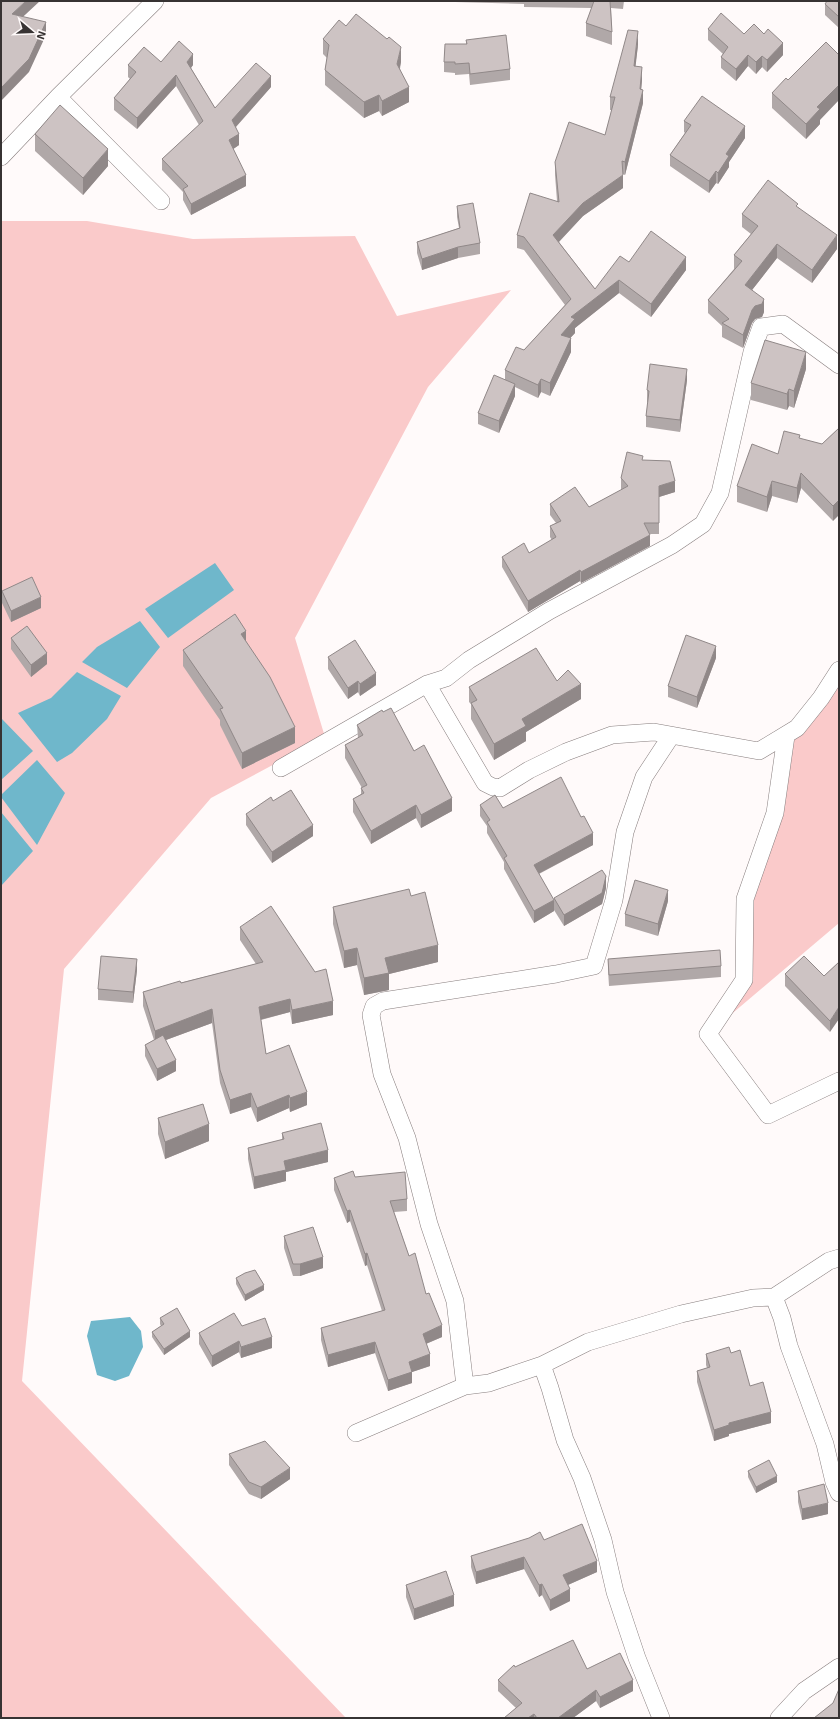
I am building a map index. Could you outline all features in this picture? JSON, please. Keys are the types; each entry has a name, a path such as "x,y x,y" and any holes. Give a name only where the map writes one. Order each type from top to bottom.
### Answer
{"street":[{"path":"1,157 58,97 155,1"},
{"path":"58,97 161,201"},
{"path":"281,768 427,684 446,678 469,660 542,616 672,545 703,524 720,493 752,352 760,327 783,324 839,365"},
{"path":"427,684 485,783 493,787 500,788 529,770 566,752 612,735 654,732 759,751 797,728 821,698 839,670"},
{"path":"465,1386 456,1301 429,1224 407,1138 382,1074 371,1015 374,1006 383,1001 556,974 594,966 614,900 625,832 641,784 671,736"},
{"path":"786,736 775,813 745,899 744,980 708,1034 768,1116 839,1081"},
{"path":"356,1433 465,1386 488,1383 542,1366 588,1342 681,1314 753,1298 774,1297 829,1261 839,1258"},
{"path":"774,1297 782,1318 789,1346 825,1444 834,1482 839,1493"},
{"path":"542,1366 565,1440 582,1478 603,1540 615,1592 624,1622 661,1718"},
{"path":"779,1718 804,1691 839,1667"}],"shaded area":[{"path":"1,221 87,221 193,239 355,236 397,316 511,290 428,387 295,638 325,737 211,798 64,969 22,1381 346,1718 1,1718"},
{"path":"839,670 839,923 708,1034 744,980 745,899 786,736"}],"water":[{"path":"215,563 234,590 168,638 145,609"},
{"path":"140,621 160,647 127,688 82,662 97,647"},
{"path":"77,672 121,696 107,719 72,753 57,762 18,713 51,698"},
{"path":"1,718 33,751 1,780"},
{"path":"37,760 65,793 37,845 1,795"},
{"path":"1,812 33,851 1,886"},
{"path":"130,1317 141,1331 143,1347 129,1376 115,1381 97,1375 87,1336 91,1321"}],"building":[{"path":"1,1 26,1 12,14 46,22 29,59 1,88"},
{"path":"594,1 610,1 612,32 586,23"},
{"path":"827,1 839,1 839,17 825,4"},
{"path":"721,13 744,34 754,24 764,34 768,29 783,43 767,60 762,56 756,62 748,55 736,69 721,57 728,47 708,29"},
{"path":"356,14 387,39 389,37 401,47 397,64 409,87 382,101 379,95 364,102 325,70 329,45 323,39 339,20 346,26"},
{"path":"628,30 638,31 634,66 642,67 640,89 643,90 625,162 622,161 623,175 583,203 553,235 595,289 620,256 629,262 651,231 686,257 651,304 619,280 571,317 575,319 561,335 571,338 550,383 541,379 538,385 505,370 516,347 524,350 571,299 524,237 517,235 530,193 559,202 555,162 569,122 605,135 615,97 610,97"},
{"path":"506,35 510,69 470,74 469,63 455,64 455,62 444,62 445,44 467,44 466,40"},
{"path":"179,41 193,54 187,62 215,108 256,63 271,76 232,120 239,134 229,140 246,175 191,204 183,189 188,186 162,159 203,121 176,75 137,118 114,98 136,72 128,65 144,47 161,62"},
{"path":"826,42 839,55 839,85 817,107 820,109 806,124 772,93 786,78 788,80"},
{"path":"702,96 745,126 726,154 729,156 718,173 716,171 709,181 670,155 691,125 684,121"},
{"path":"60,105 108,149 83,178 35,134"},
{"path":"768,180 798,204 796,206 837,235 812,270 777,244 745,285 764,299 762,304 755,306 752,310 743,335 722,323 729,319 708,300 742,261 734,255 758,226 742,214"},
{"path":"473,203 480,243 458,247 422,259 417,242 460,228 457,206"},
{"path":"765,340 806,352 794,391 789,389 787,394 751,383"},
{"path":"650,364 687,369 680,420 646,416"},
{"path":"494,375 515,384 499,421 478,413"},
{"path":"839,428 839,500 833,506 801,473 797,488 772,481 767,497 737,486 752,444 778,454 784,431 800,435 799,438 822,444"},
{"path":"627,452 643,456 642,460 670,461 675,481 659,486 659,523 644,523 650,535 581,572 580,570 528,601 502,557 524,543 529,553 556,537 550,526 561,521 550,504 575,487 589,507 628,486 621,478"},
{"path":"32,577 41,597 11,611 2,591"},
{"path":"235,614 246,631 241,634 270,677 295,727 242,753 220,709 223,708 183,650"},
{"path":"27,626 47,653 31,665 11,638"},
{"path":"686,635 716,646 697,697 668,686"},
{"path":"355,640 376,673 360,684 358,681 348,688 328,657"},
{"path":"536,648 557,681 568,670 581,684 522,719 526,726 494,744 471,703 477,700 469,687"},
{"path":"391,708 414,751 424,745 452,798 421,815 416,805 371,831 353,799 364,793 361,788 367,785 345,745 363,735 357,725 382,710 383,712"},
{"path":"561,777 581,817 584,816 593,833 534,865 554,900 534,911 504,858 507,856 487,822 490,820 480,805 495,795 503,808"},
{"path":"291,790 313,825 272,852 246,814 271,797 273,801"},
{"path":"602,870 606,876 602,893 564,915 554,898"},
{"path":"635,880 668,890 658,924 625,914"},
{"path":"409,889 411,896 425,892 438,945 385,958 389,973 364,978 357,948 344,951 333,907"},
{"path":"271,906 315,972 326,969 333,1001 292,1010 290,999 259,1007 266,1054 289,1045 307,1092 290,1098 289,1095 257,1108 251,1093 230,1100 220,1070 212,1009 155,1031 143,992 180,981 181,983 263,962 240,927"},
{"path":"720,950 721,966 609,975 608,959"},
{"path":"101,956 137,959 133,992 98,989"},
{"path":"804,956 824,976 839,962 839,1007 830,1021 785,974"},
{"path":"163,1035 176,1060 157,1069 145,1045"},
{"path":"203,1104 209,1124 165,1142 158,1118"},
{"path":"321,1123 328,1150 284,1161 286,1170 254,1177 248,1148 284,1139 282,1133"},
{"path":"353,1171 355,1177 405,1172 407,1199 390,1201 409,1256 415,1253 426,1294 429,1293 442,1325 423,1334 430,1354 409,1362 412,1372 388,1380 375,1342 328,1355 321,1328 385,1310 367,1253 365,1254 350,1210 347,1211 334,1178"},
{"path":"313,1227 323,1257 300,1264 293,1264 284,1236"},
{"path":"255,1270 264,1285 245,1295 236,1278"},
{"path":"177,1308 190,1331 164,1349 152,1332 164,1324 160,1318"},
{"path":"234,1313 242,1326 265,1318 272,1337 241,1347 239,1341 212,1356 199,1333"},
{"path":"729,1347 731,1353 740,1350 750,1386 763,1382 771,1412 729,1423 729,1425 714,1430 697,1371 710,1367 706,1354"},
{"path":"265,1441 290,1468 261,1487 249,1482 229,1454"},
{"path":"769,1460 777,1476 756,1487 748,1471"},
{"path":"824,1484 828,1503 802,1509 798,1491"},
{"path":"582,1524 597,1561 563,1575 570,1589 550,1600 542,1584 539,1585 524,1557 476,1572 471,1556 529,1538 540,1532 544,1540"},
{"path":"446,1571 454,1595 414,1609 406,1585"},
{"path":"573,1640 587,1669 620,1653 633,1680 600,1697 596,1690 558,1718 537,1718 534,1714 528,1718 504,1718 522,1703 498,1680 514,1665 515,1667"},
{"path":"839,1689 839,1718 814,1718 833,1703"}]}
